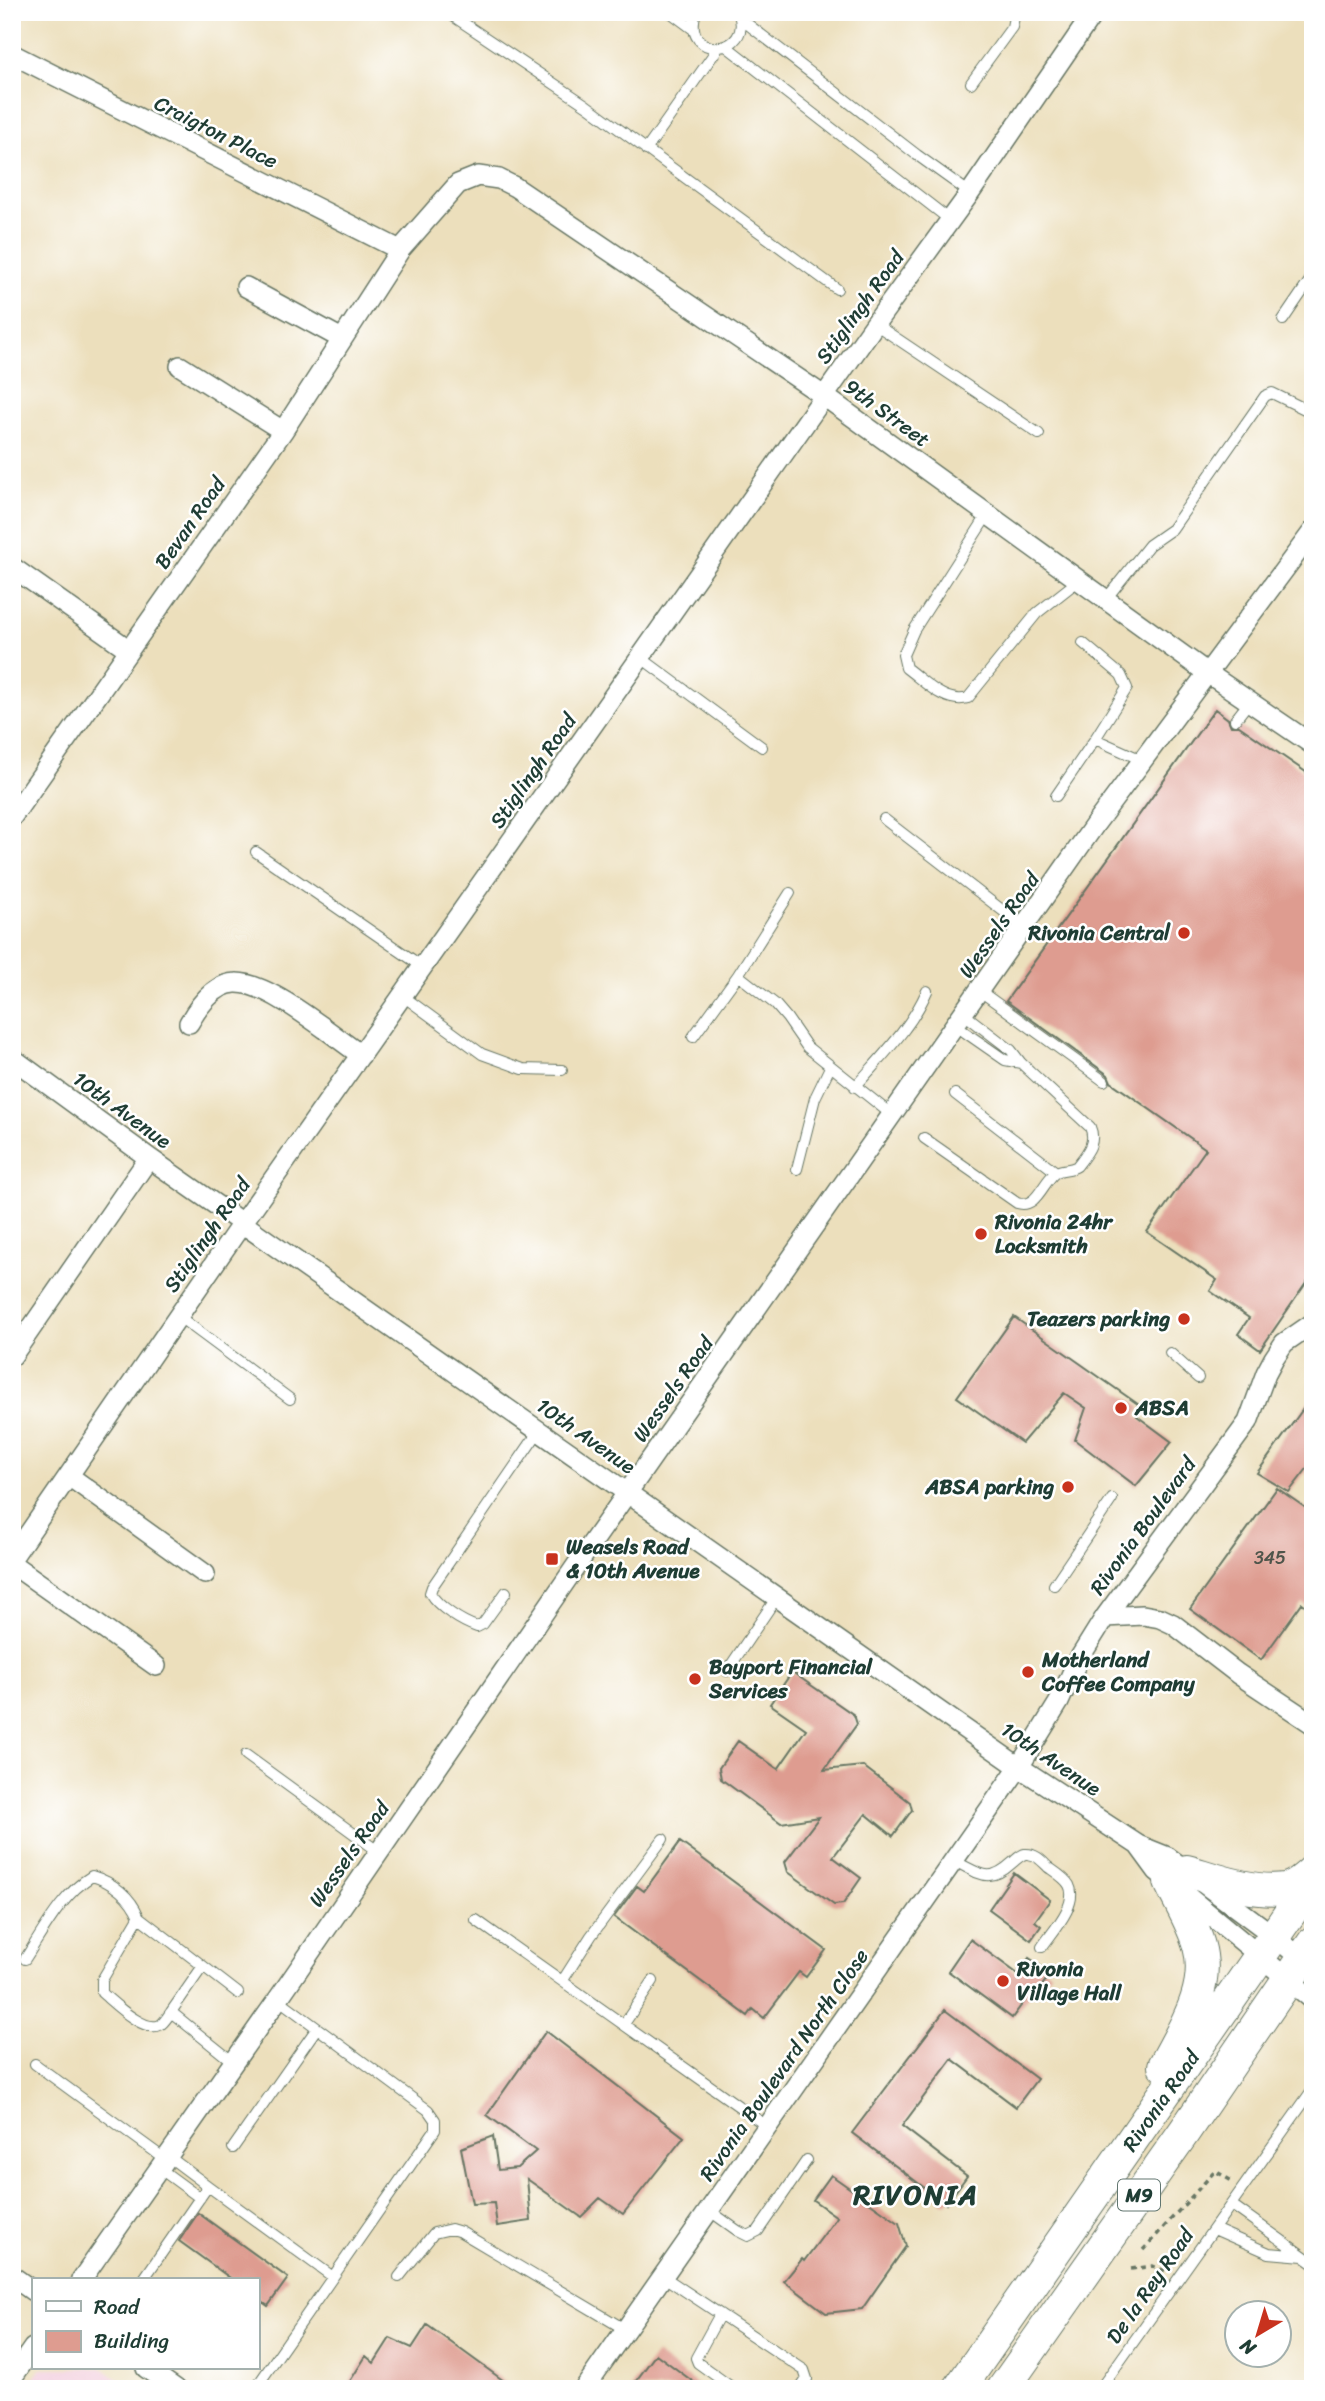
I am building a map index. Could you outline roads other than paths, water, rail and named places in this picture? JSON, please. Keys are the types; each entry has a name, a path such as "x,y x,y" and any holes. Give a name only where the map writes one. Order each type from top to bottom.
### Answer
{"main road":[{"path":"1102,2186 1192,2012 1201,1984 1203,1962 1178,1876 1235,1885 1286,1889 1298,1884 1313,1871"},
{"name":"Rivonia Road","path":"958,2389 1313,1880"},
{"name":"Rivonia Road","path":"1003,2389 1304,1962"}],"street":[{"name":"Stiglingh Road","path":"12,1558 243,1222 874,324 970,193 1094,12"},
{"name":"Craigton Place","path":"12,54 400,250"},
{"name":"9th Street","path":"400,250 458,184 478,176 499,178 824,396 1206,672 1313,745"},
{"name":"Bevan Road","path":"12,817 283,431 400,250"},
{"path":"246,287 342,339"},
{"path":"180,366 283,431"},
{"name":"Wessels Road","path":"82,2278 1142,760 1313,531"},
{"path":"12,567 128,649"},
{"path":"189,1023 198,1007 215,991 237,982 270,992 361,1055"},
{"name":"10th Avenue","path":"12,1058 149,1158 1020,1767 1138,1844 1157,1871 1178,1876 1267,1946 1304,1962 1313,2000"},
{"path":"12,1356 149,1158"},
{"name":"Rivonia Boulevard","path":"1020,1767 1051,1717 1069,1684 1077,1662 1105,1617 1248,1422 1265,1373 1274,1357 1284,1343 1313,1323"},
{"path":"69,1476 205,1574"},
{"path":"12,1564 156,1666"},
{"path":"1105,1617 1143,1615 1173,1624 1238,1674 1313,1724"},
{"name":"Rivonia Boulevard North Close","path":"584,2389 1020,1767"},
{"path":"12,2276 32,2290"},
{"path":"12,2378 32,2349"},
{"path":"149,2370 176,2389"}],"lane":[{"path":"447,12 586,105 837,289"},
{"path":"670,12 693,29 702,43 709,47 722,47 950,220"},
{"path":"693,29 696,12"},
{"path":"971,83 1012,27 1014,17 1010,12"},
{"path":"646,150 722,47 738,35 739,15"},
{"path":"739,15 970,193"},
{"path":"1283,320 1313,276"},
{"path":"874,324 1040,434"},
{"path":"1106,599 1149,545 1172,529 1265,396 1272,393 1313,413"},
{"path":"988,514 914,630 903,655 906,667 944,695 952,700 968,698 1037,612 1079,580"},
{"path":"1056,796 1127,688 1121,675 1083,643"},
{"path":"640,657 762,747"},
{"path":"1235,720 1250,701"},
{"path":"1095,739 1142,760"},
{"path":"884,819 1025,928"},
{"path":"256,852 423,967"},
{"path":"693,1037 738,975 790,893"},
{"path":"738,975 775,1004 807,1047 892,1115"},
{"path":"855,1087 919,1010 927,991"},
{"path":"980,991 1104,1081"},
{"path":"403,996 482,1054 523,1069 562,1070"},
{"path":"924,1138 1017,1203 1024,1205 1031,1203 1056,1172 1071,1170 1077,1166 1092,1144 1094,1136 1081,1118 1021,1063 1005,1060 960,1020"},
{"path":"797,1170 815,1098 830,1067"},
{"path":"955,1094 1056,1172"},
{"path":"178,1317 290,1399"},
{"path":"1170,1353 1198,1378"},
{"path":"506,1592 483,1624 477,1627 434,1600 430,1593 539,1431"},
{"path":"1054,1585 1112,1499"},
{"path":"727,1671 777,1597"},
{"path":"246,1755 379,1852"},
{"path":"563,1980 591,1936 663,1839"},
{"path":"954,1861 993,1877 1001,1874 1020,1856 1035,1855 1068,1883 1070,1905 1042,1947"},
{"path":"25,1959 52,1916 78,1884 92,1876 104,1879 135,1906 139,1917 238,1993"},
{"path":"139,1917 102,1980 102,1993 139,2023 161,2025 203,1966"},
{"path":"476,1920 768,2128"},
{"path":"624,2024 653,1982"},
{"path":"256,2389 435,2130 435,2119 428,2109 278,1999"},
{"path":"172,2012 233,2062"},
{"path":"233,2148 317,2028"},
{"path":"35,2064 164,2161 208,2186 333,2277"},
{"name":"De la Rey Road","path":"1100,2389 1313,2089"},
{"path":"710,2211 748,2236 758,2231 807,2160"},
{"path":"164,2161 200,2198"},
{"path":"144,2278 208,2186"},
{"path":"1232,2205 1313,2263"},
{"path":"399,2277 434,2233 451,2229 461,2232 626,2330"},
{"path":"1214,2229 1269,2253 1303,2256"},
{"path":"664,2277 804,2370 807,2379 800,2389"},
{"path":"720,2314 696,2358 698,2363 734,2389"}],"place":[{"name":"Rivonia Central","path":"1184,933"},
{"name":"Rivonia 24hr Locksmith","path":"981,1234"},
{"name":"Teazers parking","path":"1184,1319"},
{"name":"ABSA","path":"1121,1408"},
{"name":"ABSA parking","path":"1068,1487"},
{"name":"Weasels Road & 10th Avenue","path":"552,1559"},
{"name":"Motherland Coffee Company","path":"1028,1672"},
{"name":"Bayport Financial Services","path":"695,1679"},
{"name":"Rivonia Village Hall","path":"1003,1981"}],"district":[{"name":"RIVONIA","path":"916,2194"}]}
